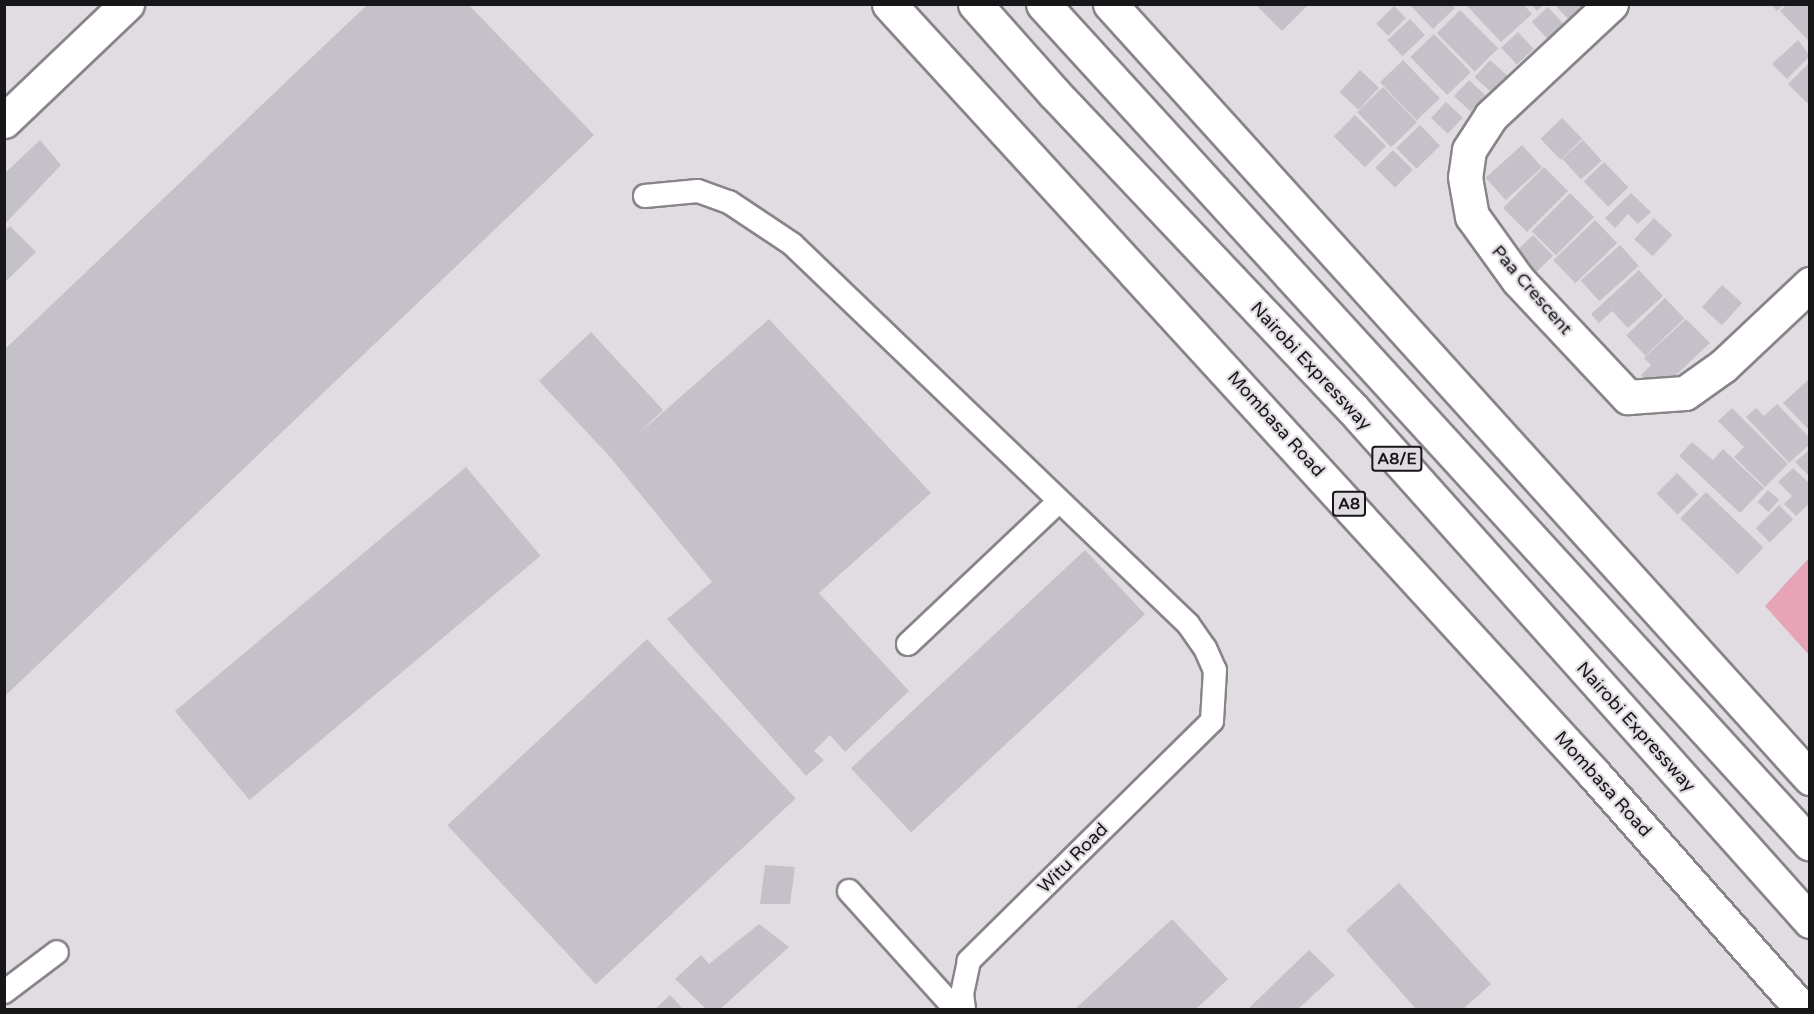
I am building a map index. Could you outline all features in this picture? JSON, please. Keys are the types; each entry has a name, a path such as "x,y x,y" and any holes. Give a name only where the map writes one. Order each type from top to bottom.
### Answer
{"main road":[{"path":"4,121 127,4"},
{"name":"Mombasa Road","path":"889,4 1594,774 1803,1010"},
{"name":"Nairobi Expressway","path":"975,4 1054,93 1352,408 1809,921"},
{"name":"A8/E","path":"1043,4 1809,844"},
{"path":"1110,4 1809,778"},
{"name":"Paa Crescent","path":"1611,4 1491,116 1469,150 1465,177 1472,216 1518,280 1628,397 1685,393 1723,366 1809,284"}],"lane":[{"path":"645,196 698,191 729,202 792,244 1058,502 909,644"},
{"name":"Witu Road","path":"964,1010 962,993 969,961 1212,721 1215,670 1205,648 1188,624 1058,502"},
{"path":"849,891 956,1010"},
{"path":"4,992 57,952"}],"shaded area":[{"path":"1809,558 1809,655 1765,606"}],"building":[{"path":"368,4 468,4 594,135 4,697 4,350"},
{"path":"1255,4 1309,4 1282,31"},
{"path":"1409,4 1451,4 1455,8 1433,29"},
{"path":"1468,4 1523,4 1532,14 1501,42 1467,6"},
{"path":"1531,4 1544,4 1537,11"},
{"path":"1554,4 1587,4 1569,20"},
{"path":"1771,4 1784,4 1777,11"},
{"path":"1787,4 1810,4 1810,42 1780,11"},
{"path":"1394,6 1406,18 1388,36 1376,24"},
{"path":"1548,7 1564,25 1548,40 1532,22"},
{"path":"1460,10 1498,48 1475,72 1437,33"},
{"path":"1410,19 1425,35 1402,56 1387,40"},
{"path":"1518,32 1534,49 1517,65 1501,48"},
{"path":"1434,34 1471,72 1447,95 1410,57"},
{"path":"1798,40 1810,56 1787,79 1772,64"},
{"path":"1403,60 1440,98 1417,120 1380,82"},
{"path":"1490,60 1508,76 1492,93 1475,77"},
{"path":"1810,62 1810,101 1807,103 1788,84"},
{"path":"1360,70 1379,88 1359,110 1340,92"},
{"path":"1469,80 1486,96 1471,112 1454,96"},
{"path":"1383,87 1417,122 1391,147 1357,112"},
{"path":"1446,102 1463,118 1448,134 1431,118"},
{"path":"1355,115 1386,146 1365,167 1334,136"},
{"path":"1562,118 1582,139 1561,160 1540,139"},
{"path":"1420,125 1440,146 1416,169 1396,148"},
{"path":"40,140 61,165 4,225 4,174"},
{"path":"1583,140 1602,161 1581,180 1562,159"},
{"path":"1522,145 1542,167 1506,200 1486,178"},
{"path":"1393,150 1413,170 1395,187 1375,168"},
{"path":"1604,162 1628,187 1608,207 1584,181"},
{"path":"1544,167 1568,191 1527,232 1503,208"},
{"path":"1570,193 1594,217 1556,255 1532,231"},
{"path":"1631,193 1651,212 1638,224 1628,214 1615,228 1605,218"},
{"path":"1654,218 1672,235 1653,256 1634,239"},
{"path":"1595,220 1617,243 1576,283 1553,260"},
{"path":"10,226 36,252 4,283 4,231"},
{"path":"1533,235 1553,256 1532,276 1512,255"},
{"path":"1620,245 1639,266 1599,301 1581,280"},
{"path":"1639,270 1663,296 1628,328 1612,311 1599,323 1591,314"},
{"path":"1722,285 1742,303 1722,325 1702,307"},
{"path":"1665,298 1684,318 1646,356 1626,336"},
{"path":"769,319 931,493 819,593 909,691 845,752 830,735 814,751 824,760 806,776 667,619 712,582 611,458 539,381 591,332 663,410 636,436"},
{"path":"1686,319 1710,343 1657,393 1641,375 1651,365 1644,358"},
{"path":"1810,378 1810,431 1783,403"},
{"path":"1777,404 1810,438 1810,444 1789,463 1746,417 1756,408 1764,416"},
{"path":"1732,408 1788,464 1765,487 1734,457 1744,447 1718,421"},
{"path":"1692,442 1713,460 1723,449 1764,488 1740,513 1679,456"},
{"path":"1810,449 1810,477 1795,462"},
{"path":"466,467 541,556 249,800 175,711"},
{"path":"1793,468 1810,484 1810,503 1796,516 1784,504 1792,496 1778,482"},
{"path":"1677,473 1698,494 1678,515 1656,494"},
{"path":"1768,490 1779,500 1768,512 1757,502"},
{"path":"1706,492 1764,548 1738,574 1680,519"},
{"path":"1779,505 1793,519 1770,542 1756,528"},
{"path":"1085,550 1145,614 911,833 851,768"},
{"path":"647,639 796,798 596,985 447,825"},
{"path":"765,865 795,867 790,904 760,904"},
{"path":"1399,883 1491,984 1462,1010 1417,1010 1346,930"},
{"path":"1172,919 1228,979 1195,1010 1074,1010"},
{"path":"759,924 789,947 719,1010 707,1010 675,979 701,955 709,964"},
{"path":"1309,950 1335,975 1297,1010 1247,1010"},
{"path":"670,995 684,1010 654,1010"}]}
